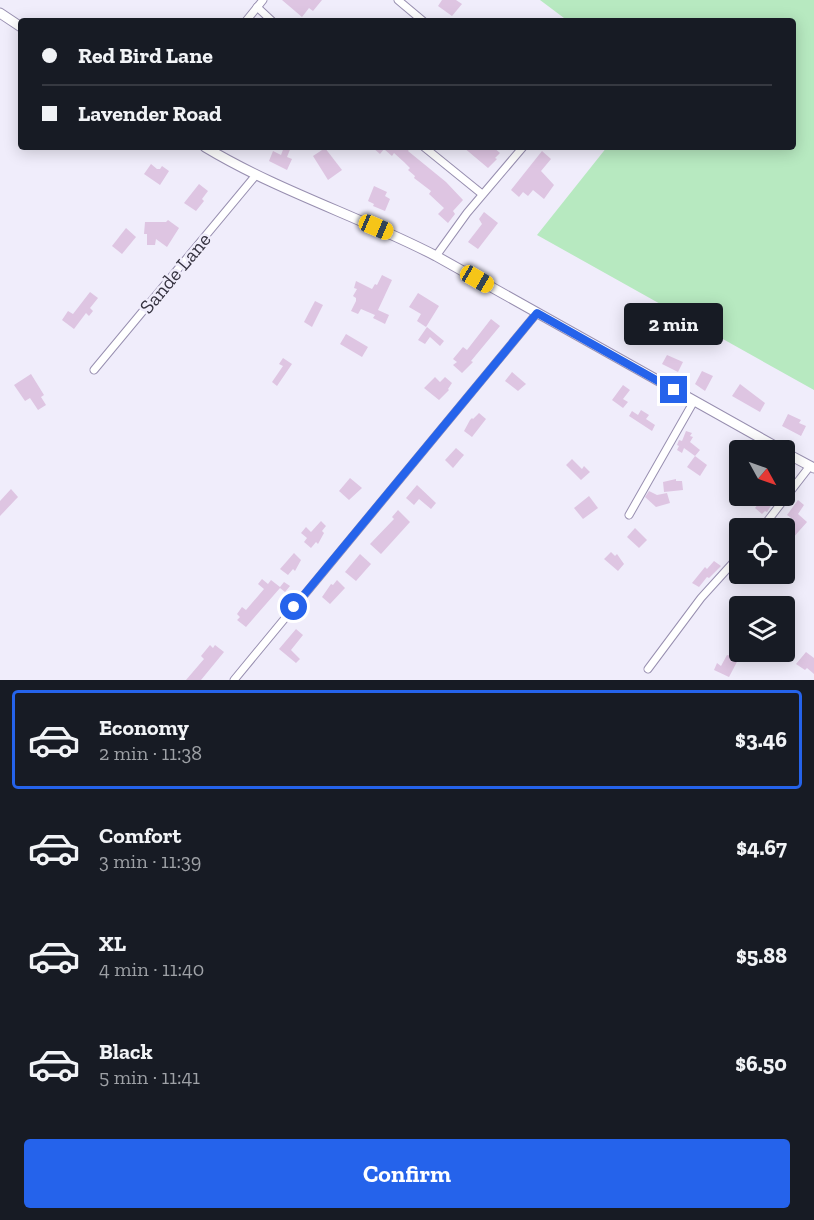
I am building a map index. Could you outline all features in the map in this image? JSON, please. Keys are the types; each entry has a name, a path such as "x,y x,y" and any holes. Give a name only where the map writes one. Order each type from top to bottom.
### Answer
{"street":[{"path":"248,18 263,0"},
{"path":"398,0 419,18"},
{"path":"257,7 269,18"},
{"path":"0,13 18,25"},
{"path":"210,150 256,175 436,256 763,440"},
{"path":"428,150 482,194"},
{"path":"436,256 482,194 519,150"},
{"name":"Sande Lane","path":"94,370 256,175"},
{"path":"234,680 537,313"},
{"path":"629,515 694,401"},
{"path":"770,518 812,467 795,458"},
{"path":"648,669 701,598 729,567"}],"green space":[{"path":"540,0 814,0 814,390 537,235 605,150 796,150 796,18 564,18"}],"building":[{"path":"282,0 322,0 313,11 309,8 302,17"},
{"path":"442,0 456,0 462,4 452,16 438,6"},
{"path":"283,150 290,150 287,157 292,159 287,170 269,161 273,151 281,155"},
{"path":"322,150 327,150 342,170 328,180 313,156"},
{"path":"385,150 409,150 463,200 453,211 455,214 448,223 438,214 444,208 429,194 431,191 414,178 415,176 408,170 410,168 394,153 392,156"},
{"path":"467,150 496,150 500,153 488,168"},
{"path":"542,151 551,159 541,171 554,185 544,199 533,190 528,196 523,192 519,197 511,190"},
{"path":"151,164 157,169 162,166 169,171 160,185 144,174"},
{"path":"199,184 208,191 196,211 184,203"},
{"path":"374,186 387,192 385,196 390,199 385,211 368,201"},
{"path":"484,212 498,223 478,249 468,242 482,224 479,219"},
{"path":"168,220 179,228 167,247 156,239 155,245 147,245 147,234 144,234 145,222 166,222"},
{"path":"126,228 136,237 122,254 112,246"},
{"path":"382,275 392,280 378,310 389,315 385,324 373,318 375,315 361,309 358,314 351,311 356,301 353,296 357,289 354,288 356,281 372,289"},
{"path":"90,292 98,298 90,308 93,311 89,316 86,313 74,329 62,320 68,311 73,314"},
{"path":"418,293 439,306 426,327 417,321 421,314 409,307"},
{"path":"315,301 323,305 312,327 304,322"},
{"path":"491,319 500,326 462,373 453,365 457,362 453,359 463,347 467,350"},
{"path":"427,327 444,341 440,346 430,337 425,344 418,340"},
{"path":"346,334 368,347 362,357 340,344"},
{"path":"667,355 683,362 678,372 662,364"},
{"path":"283,358 292,364 277,386 272,382 283,366 279,364"},
{"path":"702,371 713,376 705,391 695,384"},
{"path":"512,372 526,384 518,391 505,381"},
{"path":"31,374 44,395 41,397 46,405 38,410 30,398 25,401 14,385"},
{"path":"435,377 440,382 445,377 452,383 449,390 439,400 424,388"},
{"path":"740,384 765,403 760,412 732,396"},
{"path":"623,385 630,390 623,399 628,402 623,408 612,400"},
{"path":"641,410 649,415 646,419 655,425 652,431 629,416 632,411 638,415"},
{"path":"479,413 486,419 472,437 464,431 470,420"},
{"path":"788,414 801,420 799,423 806,426 801,436 782,426"},
{"path":"686,431 692,433 690,436 693,437 690,442 700,450 695,456 684,448 682,453 677,450 679,440 682,441"},
{"path":"456,448 464,455 453,468 445,460"},
{"path":"695,456 707,465 700,476 687,467"},
{"path":"572,459 582,469 584,466 590,472 581,480 566,465"},
{"path":"350,478 362,488 349,500 339,491"},
{"path":"676,479 676,481 682,481 683,490 664,492 663,482"},
{"path":"417,485 436,503 431,509 419,499 414,505 406,498"},
{"path":"11,489 18,497 0,516 0,501"},
{"path":"649,491 657,495 667,493 670,503 656,507 645,497"},
{"path":"589,496 598,508 583,519 574,508"},
{"path":"798,500 804,505 798,514 807,522 795,536 795,518 787,515"},
{"path":"771,506 767,512 762,514 755,508"},
{"path":"398,510 410,522 381,554 370,544 394,519 392,517"},
{"path":"321,521 326,526 322,531 324,533 318,544 316,542 311,548 304,542 307,538 301,533 306,527 311,532"},
{"path":"635,528 647,540 639,548 627,537"},
{"path":"611,552 615,556 617,554 624,564 618,571 604,559"},
{"path":"294,553 301,560 295,571 293,569 288,575 280,569"},
{"path":"360,554 371,564 356,581 345,572"},
{"path":"714,561 721,566 699,587 692,583 705,567 707,569"},
{"path":"262,579 268,584 271,580 280,587 284,582 290,586 285,592 280,588 246,627 237,620 240,617 237,614 242,607 246,610 264,589 258,584"},
{"path":"337,580 345,588 330,604 322,597 331,584 333,585"},
{"path":"296,629 303,635 291,650 300,659 296,663 279,649"},
{"path":"210,645 213,648 215,645 224,652 201,680 186,680 204,659 201,656"},
{"path":"806,652 814,658 814,674 807,668 805,670 796,664"},
{"path":"727,655 729,662 737,662 729,677 714,670 717,663 721,666"}],"route":[{"path":"294,607 537,313 674,390"}]}
